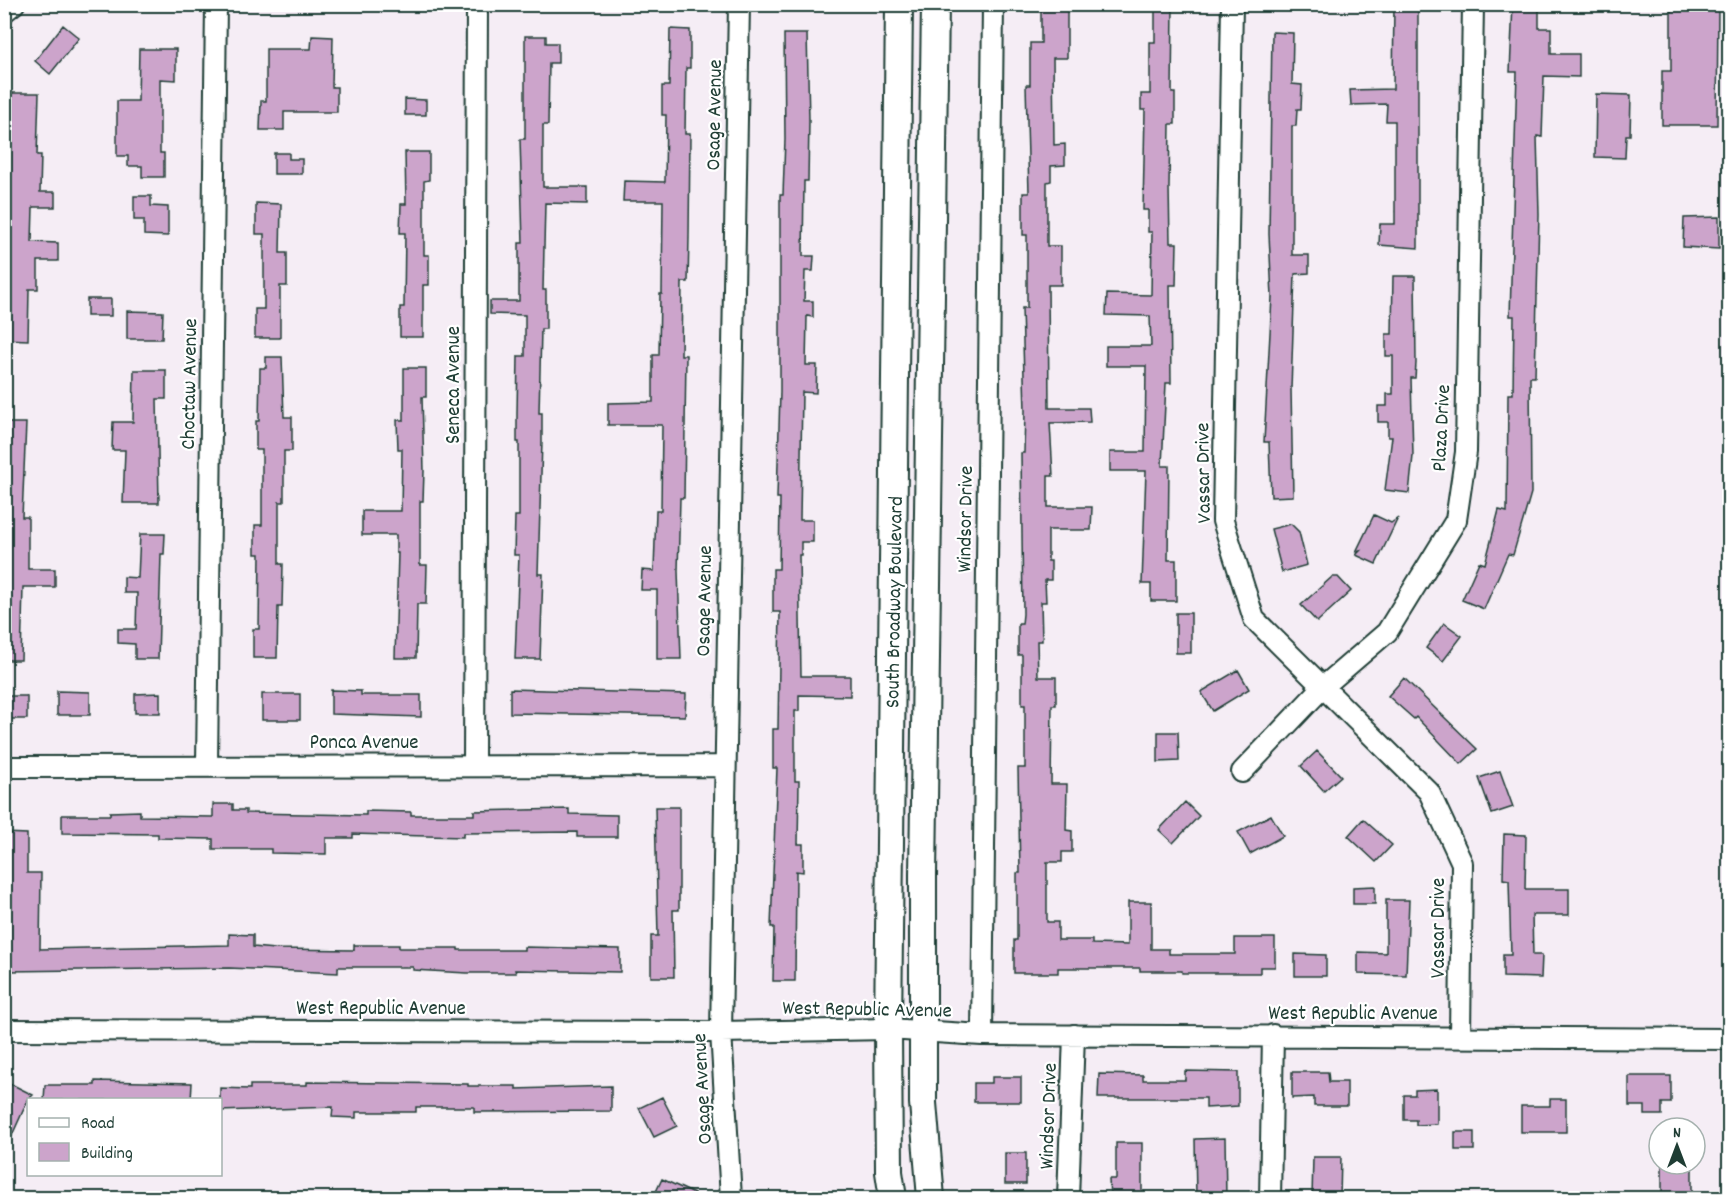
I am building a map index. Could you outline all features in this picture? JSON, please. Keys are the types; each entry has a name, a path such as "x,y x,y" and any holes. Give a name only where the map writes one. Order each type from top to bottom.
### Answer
{"main road":[{"name":"South Broadway Boulevard","path":"893,1198 888,1172 888,1029 899,4"},
{"name":"South Broadway Boulevard","path":"931,1198 923,1103 923,1030 935,4"}],"street":[{"path":"4,12 14,4"},
{"name":"Choctaw Avenue","path":"207,765 216,4"},
{"name":"Seneca Avenue","path":"474,765 477,4"},
{"name":"Osage Avenue","path":"731,1198 721,1032 739,4"},
{"name":"Windsor Drive","path":"982,1035 993,4"},
{"name":"Vassar Drive","path":"1232,4 1224,521 1254,619 1429,792 1462,863 1460,1036"},
{"name":"Plaza Drive","path":"1242,771 1323,687 1387,632 1456,520 1466,453 1473,4"},
{"name":"Ponca Avenue","path":"4,767 724,766"},
{"name":"West Republic Avenue","path":"4,1029 721,1032 888,1029 982,1035 1730,1039"},
{"name":"Windsor Drive","path":"1068,1198 1074,1035"},
{"path":"1270,1198 1273,1035"}],"building":[{"path":"1041,4 1067,4 1067,58 1053,58 1054,145 1065,144 1065,165 1051,166 1051,181 1047,182 1047,246 1061,246 1061,285 1048,285 1049,408 1089,408 1090,422 1050,423 1053,476 1048,476 1048,507 1092,507 1091,530 1048,530 1048,561 1051,561 1051,580 1045,580 1046,602 1041,602 1042,641 1037,641 1038,677 1056,677 1056,705 1052,705 1051,784 1067,784 1066,830 1072,831 1072,852 1062,852 1062,862 1047,862 1047,922 1058,922 1058,940 1092,940 1092,944 1128,945 1128,902 1151,902 1151,949 1169,949 1169,954 1235,954 1235,938 1275,938 1275,967 1260,967 1260,973 1182,973 1182,971 1140,971 1140,968 1058,968 1058,973 1014,973 1014,940 1017,940 1017,873 1020,873 1018,768 1025,768 1025,705 1022,705 1022,655 1018,655 1018,624 1022,624 1023,614 1021,453 1024,453 1025,411 1022,308 1027,308 1027,235 1023,235 1023,193 1029,193 1026,85 1030,85 1030,43 1041,43"},
{"path":"1155,4 1173,4 1172,93 1175,93 1175,124 1170,124 1169,187 1170,243 1177,243 1176,285 1170,285 1171,383 1166,383 1162,466 1169,466 1168,560 1176,560 1176,601 1151,601 1151,584 1142,584 1146,471 1110,471 1110,452 1145,452 1146,366 1106,366 1106,346 1151,346 1150,316 1106,315 1107,294 1151,295 1152,232 1148,232 1148,210 1143,210 1145,110 1141,110 1141,94 1150,94 1150,42 1155,42"},
{"path":"1394,4 1418,4 1418,248 1379,245 1380,224 1395,224 1395,121 1386,121 1387,104 1351,105 1350,90 1393,89"},
{"path":"1513,4 1539,4 1539,28 1551,28 1551,54 1579,54 1579,77 1544,76 1542,137 1537,136 1539,214 1535,377 1530,377 1531,493 1513,555 1508,554 1484,609 1462,600 1479,562 1485,564 1499,510 1507,512 1508,394 1513,394 1514,316 1510,316 1517,72 1510,72"},
{"path":"1671,4 1718,4 1717,125 1662,125 1662,71 1671,71"},
{"path":"63,25 79,38 50,74 35,61"},
{"path":"670,29 690,30 690,68 686,68 685,134 690,134 688,282 682,282 681,355 686,355 684,498 680,498 678,571 681,659 657,659 657,590 641,590 642,570 654,571 656,511 661,511 662,425 608,425 608,403 653,402 653,355 659,355 663,201 623,201 624,181 665,182 666,115 662,115 662,86 669,86"},
{"path":"1272,32 1293,33 1292,84 1302,85 1301,109 1297,109 1296,126 1292,126 1292,255 1309,255 1309,273 1295,274 1291,389 1293,496 1271,497 1269,442 1264,442 1272,297 1269,234"},
{"path":"784,34 807,34 808,181 804,181 803,256 814,256 813,271 805,271 804,301 813,301 813,317 807,316 806,365 817,365 816,393 802,392 800,520 813,520 813,542 801,542 801,555 799,555 801,676 850,676 850,696 799,695 799,711 795,711 795,781 799,781 798,844 803,844 803,872 796,871 795,981 773,981 774,927 771,927 777,768 773,768 773,729 778,729 780,612 773,612 773,569 779,569 780,498 777,498 780,392 780,195 783,195 785,139"},
{"path":"312,36 333,37 332,87 337,87 337,112 284,112 284,130 260,130 261,101 266,101 266,49 311,49"},
{"path":"525,36 546,36 546,43 558,43 558,63 549,63 548,125 543,125 543,187 587,187 587,204 545,203 543,290 546,290 546,329 541,329 539,413 542,413 542,441 538,574 543,574 540,659 515,659 519,555 514,555 515,516 519,516 518,356 525,356 525,315 490,314 490,301 519,301 519,243 523,243 520,139 525,139"},
{"path":"139,49 176,49 176,80 160,79 160,153 164,153 164,177 142,177 142,166 128,166 128,156 117,156 117,101 138,101"},
{"path":"10,93 39,93 37,155 41,155 40,192 55,192 55,207 33,207 32,242 58,243 58,261 38,261 38,289 29,289 28,340 4,339 4,155 9,155"},
{"path":"1596,94 1631,95 1630,135 1626,135 1625,158 1595,157"},
{"path":"405,99 426,100 426,115 405,115"},
{"path":"405,152 429,152 429,180 424,181 424,255 429,255 429,285 423,285 423,337 400,337 400,307 404,307 405,233 400,233 401,204 406,204"},
{"path":"274,153 289,153 289,159 302,159 302,174 274,174"},
{"path":"134,196 151,196 151,206 168,207 168,236 144,235 144,220 134,220"},
{"path":"256,203 281,204 280,253 287,253 287,286 280,286 280,338 255,338 255,309 264,309 264,234 256,234"},
{"path":"1719,217 1719,249 1683,247 1684,218"},
{"path":"1393,276 1415,276 1416,363 1415,378 1411,378 1413,456 1409,493 1385,490 1392,437 1388,437 1388,422 1378,422 1378,406 1387,406 1387,394 1393,394 1393,356 1386,356 1386,334 1392,334"},
{"path":"87,299 111,299 111,316 87,316"},
{"path":"127,311 163,312 162,339 127,339"},
{"path":"266,357 282,357 284,417 292,417 292,451 284,451 284,502 279,502 279,564 283,564 282,607 278,607 277,658 253,658 253,629 259,629 260,554 255,554 255,525 262,525 262,450 256,450 256,421 259,421 260,368 266,368"},
{"path":"404,368 426,368 426,397 422,397 424,471 423,501 420,501 420,565 427,565 426,604 417,604 416,658 395,658 398,553 396,553 396,535 362,535 362,511 401,511 402,449 398,449 397,420 404,420"},
{"path":"134,370 166,370 166,399 157,399 159,503 123,503 125,450 112,450 113,422 133,422"},
{"path":"4,423 26,423 22,517 28,517 28,569 55,569 55,587 23,587 21,660 4,660"},
{"path":"1374,515 1391,523 1398,518 1376,564 1356,555 1360,551 1356,552"},
{"path":"1291,524 1299,532 1307,565 1282,572 1271,529"},
{"path":"140,534 165,534 164,554 161,554 158,659 135,659 135,644 118,643 118,629 136,629 137,593 124,593 124,577 138,578"},
{"path":"1332,577 1338,577 1351,591 1317,622 1301,605"},
{"path":"1176,613 1191,613 1191,653 1176,653"},
{"path":"1444,623 1462,636 1443,661 1426,648"},
{"path":"1238,670 1249,689 1213,711 1201,692"},
{"path":"1404,678 1477,749 1461,764 1416,717 1414,719 1388,696"},
{"path":"510,689 686,694 685,716 510,713"},
{"path":"331,690 361,691 361,695 421,695 421,717 331,714"},
{"path":"57,691 90,692 90,715 57,715"},
{"path":"160,693 160,713 135,713 135,694"},
{"path":"262,694 300,694 300,720 262,720"},
{"path":"4,696 27,696 27,719 4,719"},
{"path":"1158,732 1178,732 1179,761 1158,762"},
{"path":"1317,751 1341,776 1324,791 1301,766"},
{"path":"1500,771 1513,807 1492,814 1479,778"},
{"path":"1185,802 1199,816 1173,843 1159,830"},
{"path":"213,804 233,804 233,810 246,810 246,813 366,815 366,811 411,812 411,815 474,815 474,811 569,809 569,814 617,815 617,837 577,837 577,832 463,833 463,837 353,834 353,838 326,838 326,854 271,853 271,849 213,849 213,839 158,838 158,834 62,833 62,815 110,815 110,812 140,811 140,816 213,817"},
{"path":"655,807 679,807 679,910 673,910 674,977 651,977 651,936 658,936"},
{"path":"1271,815 1283,836 1250,854 1238,832"},
{"path":"1363,819 1392,845 1376,862 1348,836"},
{"path":"4,833 27,834 27,873 41,873 40,949 229,945 229,934 253,935 253,947 275,949 354,950 354,945 399,945 399,948 458,948 458,950 524,950 524,947 620,949 620,972 515,970 516,973 467,973 413,970 413,967 338,967 338,973 229,968 8,971"},
{"path":"1504,834 1526,835 1525,889 1569,889 1569,915 1532,915 1533,955 1542,955 1541,978 1503,977 1503,955 1511,955 1509,880 1503,879"},
{"path":"1375,886 1375,904 1353,904 1353,887"},
{"path":"1386,900 1409,900 1406,975 1358,974 1358,952 1386,953"},
{"path":"1295,954 1326,955 1326,976 1295,976"},
{"path":"1185,1071 1238,1072 1238,1106 1206,1108 1206,1098 1098,1098 1099,1074 1143,1075 1143,1080 1185,1080"},
{"path":"1292,1072 1328,1072 1329,1082 1347,1082 1347,1106 1314,1106 1314,1097 1292,1098"},
{"path":"1629,1076 1671,1076 1671,1103 1662,1103 1662,1115 1645,1115 1645,1106 1629,1106"},
{"path":"992,1077 1021,1077 1021,1102 974,1102 974,1083 992,1083"},
{"path":"95,1081 192,1083 191,1098 44,1098 45,1085 95,1085"},
{"path":"307,1082 468,1084 468,1086 516,1086 516,1089 611,1086 611,1111 474,1112 474,1107 416,1107 416,1112 356,1112 356,1118 332,1117 333,1107 222,1111 220,1088 250,1089 250,1085 307,1085"},
{"path":"11,1084 33,1095 27,1098 4,1153 4,1098"},
{"path":"1437,1089 1437,1124 1416,1125 1416,1120 1404,1120 1404,1095 1415,1095 1415,1090"},
{"path":"662,1097 677,1126 654,1137 639,1108"},
{"path":"1550,1099 1566,1099 1566,1132 1521,1132 1521,1106 1550,1106"},
{"path":"1455,1132 1474,1132 1474,1150 1455,1150"},
{"path":"1225,1138 1226,1198 1196,1198 1195,1139"},
{"path":"1116,1143 1142,1143 1142,1198 1110,1198 1109,1179 1116,1179"},
{"path":"1005,1153 1026,1153 1026,1184 1005,1184"},
{"path":"1313,1157 1341,1157 1340,1198 1312,1198"},
{"path":"1662,1176 1692,1176 1692,1192 1662,1192"},
{"path":"662,1179 703,1198 653,1198"}]}
